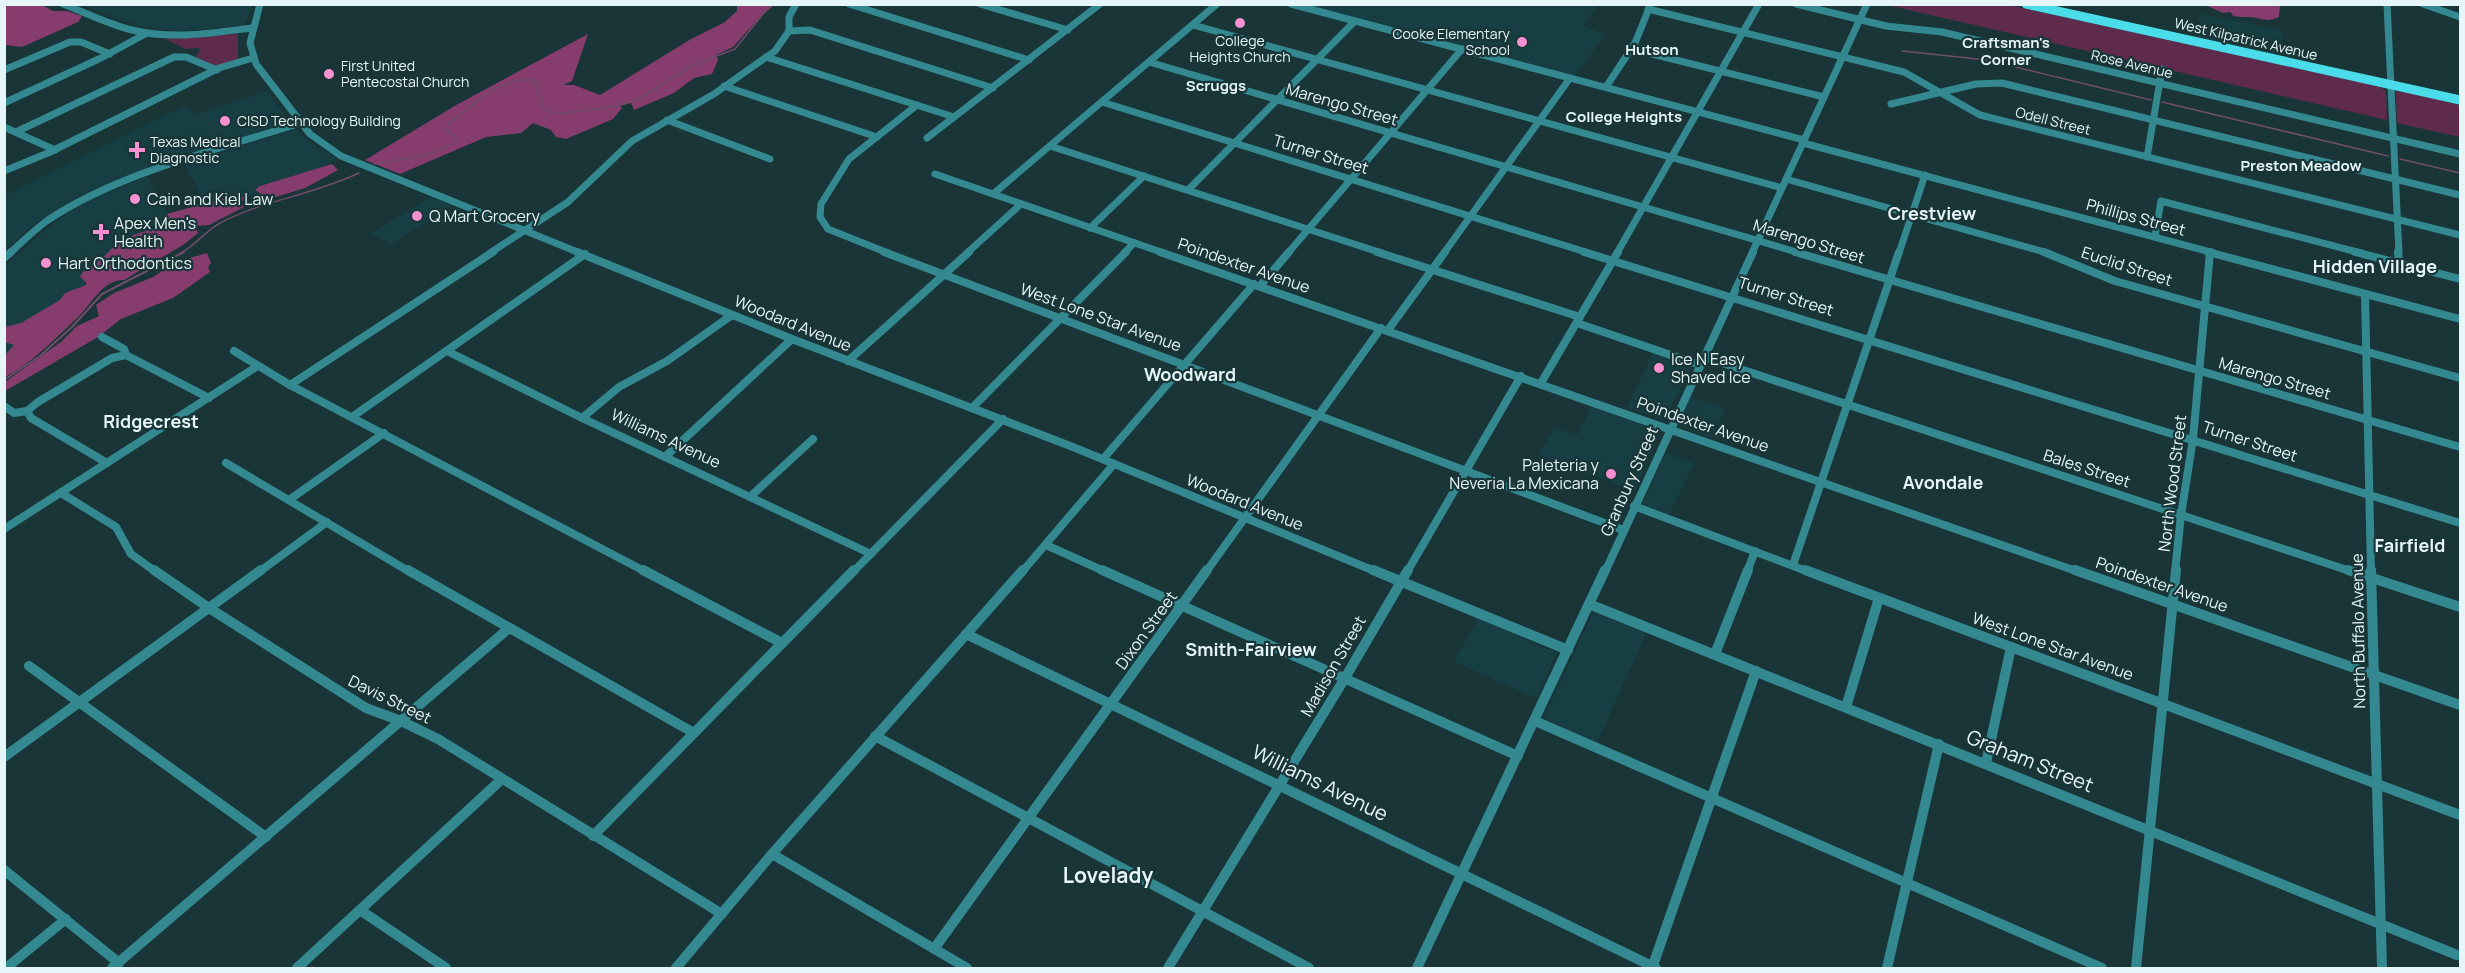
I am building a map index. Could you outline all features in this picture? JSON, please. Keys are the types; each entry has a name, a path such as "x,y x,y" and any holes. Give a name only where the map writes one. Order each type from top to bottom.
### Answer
{"main road":[{"name":"West Kilpatrick Avenue","path":"2026,4 2460,100"}],"street":[{"path":"63,4 147,33 192,34 252,28"},
{"path":"4,171 55,150 217,70 253,58 250,43 260,4"},
{"path":"290,385 578,194 632,141 724,86 775,51 789,30 789,17 796,4"},
{"path":"849,4 1029,60"},
{"path":"980,4 1068,30"},
{"path":"927,138 1100,4"},
{"path":"993,194 1217,4"},
{"name":"Phillips Street","path":"1292,4 2460,319"},
{"path":"1541,383 1614,260 1759,4"},
{"name":"Rose Avenue","path":"1796,4 1890,26 1942,32 2460,154"},
{"name":"Granbury Street","path":"1417,969 1535,721 1867,4"},
{"path":"2387,4 2399,263"},
{"path":"2422,4 2460,17"},
{"path":"1606,87 1632,49 1650,7"},
{"name":"Odell Street","path":"1650,7 1904,72 1921,79 1960,106 1980,115 2460,236"},
{"path":"1188,190 1280,100 1354,21"},
{"name":"Euclid Street","path":"1193,25 1672,157 1912,214 2038,249 2102,277 2460,378"},
{"path":"789,30 810,30 993,88"},
{"path":"4,103 110,54 147,33"},
{"path":"4,70 70,42 81,42 110,54"},
{"path":"1632,49 1824,97"},
{"path":"1103,459 1185,364 1308,230 1462,50"},
{"path":"16,132 174,57 186,57 217,70"},
{"path":"766,57 954,117"},
{"name":"Woodard Avenue","path":"253,58 300,123 317,141 341,156 792,339 1103,459 1568,650"},
{"name":"Marengo Street","path":"1149,62 2460,447"},
{"path":"2147,157 2162,69"},
{"name":"Dixon Street","path":"934,949 1319,415 1434,269 1570,78"},
{"path":"1891,104 1983,83 2002,83 2460,195"},
{"path":"724,86 877,137"},
{"name":"Turner Street","path":"1102,102 2460,523"},
{"name":"West Lone Star Avenue","path":"917,105 846,163 821,204 820,217 828,229 943,275 1623,530"},
{"path":"265,135 285,121 289,109"},
{"path":"667,120 770,159"},
{"path":"4,258 47,221 93,194 137,176 300,123"},
{"path":"4,127 55,150"},
{"name":"Bales Street","path":"1050,146 1434,269 1702,361 1848,404 2460,607"},
{"name":"Poindexter Avenue","path":"935,174 1521,376 2460,705"},
{"path":"1090,228 1144,176"},
{"path":"1792,565 1926,176"},
{"path":"2155,236 2161,201 2460,279"},
{"path":"848,361 1021,204"},
{"path":"972,408 1134,243"},
{"name":"North Wood Street","path":"2136,969 2181,515 2189,477 2193,439 2210,251"},
{"path":"352,417 585,254"},
{"name":"North Buffalo Avenue","path":"2365,294 2371,495 2375,783 2382,969"},
{"path":"582,418 621,386 667,360 732,315"},
{"path":"102,337 124,349 126,355"},
{"path":"666,456 792,339"},
{"path":"234,351 256,367 782,643"},
{"name":"Williams Avenue","path":"447,351 582,418 871,554"},
{"path":"4,406 14,413 27,411 38,402 112,358 126,355 209,398"},
{"path":"5,527 256,367"},
{"name":"Madison Street","path":"1168,969 1345,678 1399,581 1521,376"},
{"path":"27,411 31,417 106,463"},
{"path":"594,836 1003,419"},
{"path":"289,500 384,433"},
{"path":"751,496 813,439"},
{"path":"226,463 508,629 694,734"},
{"path":"676,969 874,736 1046,545 1114,464"},
{"name":"Davis Street","path":"61,493 116,527 131,554 209,608 366,708 401,721 438,739 722,914"},
{"name":"West Lone Star Avenue","path":"1634,506 2460,815"},
{"path":"4,757 327,522"},
{"path":"1046,545 1518,756"},
{"path":"1715,654 1755,551"},
{"path":"1846,707 1880,598"},
{"name":"Graham Street","path":"1589,604 2457,955"},
{"path":"4,870 66,919 116,966 508,629"},
{"name":"Williams Avenue","path":"966,634 1280,784 1654,968"},
{"path":"1986,763 2011,647"},
{"path":"28,666 266,837"},
{"path":"1654,968 1756,671"},
{"path":"1535,721 2102,969"},
{"path":"874,736 1310,969"},
{"path":"1887,969 1939,744"},
{"path":"297,969 502,779"},
{"path":"772,854 967,969"},
{"path":"360,910 446,969"},
{"path":"6,969 66,919"}],"shaded area":[{"path":"5,4 42,5 53,11 67,11 82,16 78,22 22,47 5,45"},
{"path":"81,5 253,5 244,25 183,31 142,27"},
{"path":"737,5 774,5 733,47 716,55 718,60 712,74 694,78 674,93 634,110 631,103 620,106 622,108 613,119 566,139 556,137 551,130 533,123 521,133 486,137 400,174 365,160 458,104 588,34 572,81 563,85 574,85 600,95 691,39 725,22 737,11"},
{"name":"Cooke Elementary School","path":"1301,5 1598,5 1583,26 1605,34 1575,77"},
{"path":"1887,5 2009,5 2379,86 2386,91 2387,120"},
{"path":"2205,5 2280,5 2279,17 2265,20 2236,16 2231,12 2223,13"},
{"path":"2201,14 2283,31 2280,57 2199,39"},
{"path":"238,34 238,60 216,66 196,57 199,48 186,49 165,39"},
{"path":"267,91 282,111 285,118 283,122 252,135 131,174 81,195 34,224 5,250 5,195 183,106 197,114"},
{"path":"2401,91 2460,105 2460,137 2397,123 2396,92"},
{"path":"295,129 319,149 336,158 317,174 208,209 185,165"},
{"path":"332,164 338,170 305,188 263,201 257,196 260,193 255,190 260,186"},
{"path":"147,177 171,220 5,355 5,265 62,216 98,196"},
{"path":"235,195 245,197 244,200 235,203 244,207 209,225 195,226 198,233 183,245 124,280 116,281 103,288 78,317 43,350 25,365 5,377 5,355 14,345 5,342 5,327 21,323 60,300 65,293 86,285 80,277 83,272 122,240 156,227 167,214"},
{"path":"431,197 453,205 392,244 370,234"},
{"path":"207,253 211,263 208,267 210,272 173,298 121,319 98,337 5,391 5,382 61,342 77,326 99,316 96,305 114,293 153,277 176,262"},
{"path":"1653,352 1692,367 1664,420 1627,408"},
{"path":"1690,397 1725,409 1712,438 1678,425"},
{"path":"1592,405 1661,430 1634,491 1539,455 1554,428 1577,435"},
{"path":"1665,453 1694,463 1669,515 1643,503"},
{"path":"1594,611 1647,631 1597,743 1544,717"},
{"path":"1478,618 1557,653 1536,698 1454,662"}],"waterway":[{"path":"374,164 417,157 448,145 457,139 445,128 446,126 488,93 511,82 536,81 543,108 548,112 567,113 616,106 639,99 691,66 735,49 771,4"},
{"path":"1902,51 1987,60 2151,100"},
{"path":"2162,102 2388,156"},
{"path":"2400,159 2460,173"},
{"path":"181,253 216,225 238,214 359,173"},
{"path":"4,380 40,356 72,327 102,294 184,252"}],"place":[{"name":"College Heights Church","path":"1240,23"},
{"name":"Cooke Elementary School","path":"1522,42"},
{"name":"First United Pentecostal Church","path":"329,74"},
{"name":"CISD Technology Building","path":"225,121"},
{"name":"Texas Medical Diagnostic","path":"137,150"},
{"name":"Cain and Kiel Law","path":"135,199"},
{"name":"Q Mart Grocery","path":"417,216"},
{"name":"Apex Men's Health","path":"101,232"},
{"name":"Hart Orthodontics","path":"46,263"},
{"name":"Ice N Easy Shaved Ice","path":"1659,368"},
{"name":"Paleteria y Neveria La Mexicana","path":"1611,474"}],"district":[{"name":"Hutson","path":"1652,50"},
{"name":"Craftsman's Corner","path":"2006,52"},
{"name":"Scruggs","path":"1216,86"},
{"name":"College Heights","path":"1624,117"},
{"name":"Preston Meadow","path":"2301,166"},
{"name":"Crestview","path":"1932,214"},
{"name":"Hidden Village","path":"2375,267"},
{"name":"Woodward","path":"1190,375"},
{"name":"Ridgecrest","path":"151,422"},
{"name":"Avondale","path":"1943,483"},
{"name":"Fairfield","path":"2410,546"},
{"name":"Smith-Fairview","path":"1251,650"},
{"name":"Lovelady","path":"1108,876"}]}
